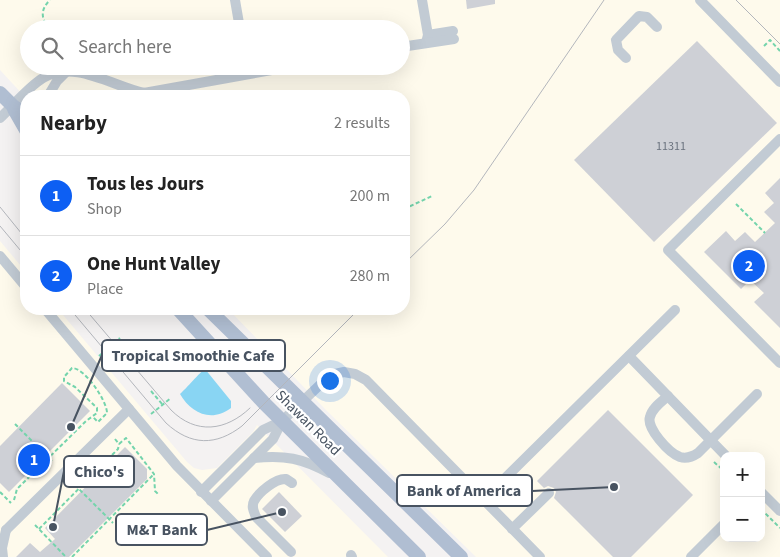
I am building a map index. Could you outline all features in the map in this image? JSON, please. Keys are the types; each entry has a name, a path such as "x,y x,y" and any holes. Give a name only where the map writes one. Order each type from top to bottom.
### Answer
{"main road":[{"path":"0,93 20,111"},
{"path":"13,106 20,119"},
{"name":"Shawan Road","path":"184,315 282,421 419,557"},
{"name":"Shawan Road","path":"214,315 460,557"}],"street":[{"path":"235,0 238,20"},
{"path":"422,0 427,39"},
{"path":"700,0 780,82"},
{"path":"626,58 618,50 616,40 639,16 647,17 657,28"},
{"path":"410,45 427,39 454,35"},
{"path":"30,90 43,78 50,75"},
{"path":"52,90 63,75"},
{"path":"86,75 132,90"},
{"path":"153,90 224,75"},
{"path":"0,118 20,99"},
{"path":"779,141 668,250 780,363"},
{"path":"0,256 20,280"},
{"path":"484,499 675,310"},
{"path":"50,315 177,466 266,557"},
{"path":"629,356 722,452"},
{"path":"201,492 263,430 282,421 326,379 344,372 355,374 366,380 540,557"},
{"path":"668,396 655,407 650,416 649,423 652,430 674,454 690,458 698,453 757,394"},
{"path":"2,550 3,530 129,409"},
{"path":"211,501 273,439 282,421"},
{"path":"254,458 281,456 302,459 341,480"},
{"path":"291,552 256,517 253,506 254,501 275,481 286,479 292,483"},
{"path":"512,529 549,492"},
{"path":"765,496 780,511"},
{"path":"690,557 720,528"}],"path":[{"path":"43,20 43,9 50,0"},
{"path":"764,46 770,40 780,51"},
{"path":"410,206 432,196"},
{"path":"736,204 765,233"},
{"path":"99,356 120,338"},
{"path":"14,500 17,489 84,422 97,413 97,408 75,387 64,381 64,377 72,368 80,370 105,402 107,413 98,422 93,417"},
{"path":"151,392 162,404"},
{"path":"151,414 170,398"},
{"path":"84,422 88,426"},
{"path":"15,424 52,461"},
{"path":"39,529 118,449 119,444 126,438 154,474 155,491 159,495"},
{"path":"115,439 119,444"},
{"path":"714,462 720,467"},
{"path":"72,557 154,474"},
{"path":"75,485 113,523"},
{"path":"0,492 11,503"},
{"path":"765,513 780,528"},
{"path":"35,525 66,557"}],"shaded area":[{"path":"0,0 780,0 780,557 476,557 326,410 234,315 410,315 410,90 20,90 20,92 0,70"},
{"path":"0,241 20,265 20,315 63,315 194,468 202,470 217,468 253,432 257,425 388,557 0,557"}],"water":[{"path":"205,369 231,401 231,408 216,415 202,414 196,411 180,394"}],"building":[{"path":"466,0 495,0 495,4 467,9"},
{"path":"697,41 777,123 654,242 574,160"},
{"path":"780,178 780,328 754,302 764,293 750,280 741,289 704,252 726,231 735,241 745,232 755,242 775,223 764,212 774,203 765,193"},
{"path":"62,383 90,411 9,492 0,483 0,446"},
{"path":"608,410 693,495 631,557 613,557 554,498 556,492 554,488 548,486 544,488 537,481"},
{"path":"125,447 147,469 147,479 69,557 16,557 30,543 40,552 55,539 45,528"},
{"path":"279,492 302,516 285,532 262,509"}],"tram line":[{"path":"410,258 445,224 474,190 604,0"},
{"path":"736,0 780,44"},
{"path":"0,207 20,232"},
{"path":"0,226 20,250"},
{"path":"75,315 166,423 175,431 185,436 204,441 223,437 242,426 353,315"},
{"path":"90,315 171,410 181,418 191,423 211,427 231,422 250,408"}],"place":[{"name":"One Hunt Valley","path":"749,266"},
{"name":"Tropical Smoothie Cafe","path":"71,427"},
{"name":"Tous les Jours","path":"34,460"},
{"name":"Bank of America","path":"614,487"},
{"name":"M&T Bank","path":"282,512"},
{"name":"Chico's","path":"53,527"}]}
